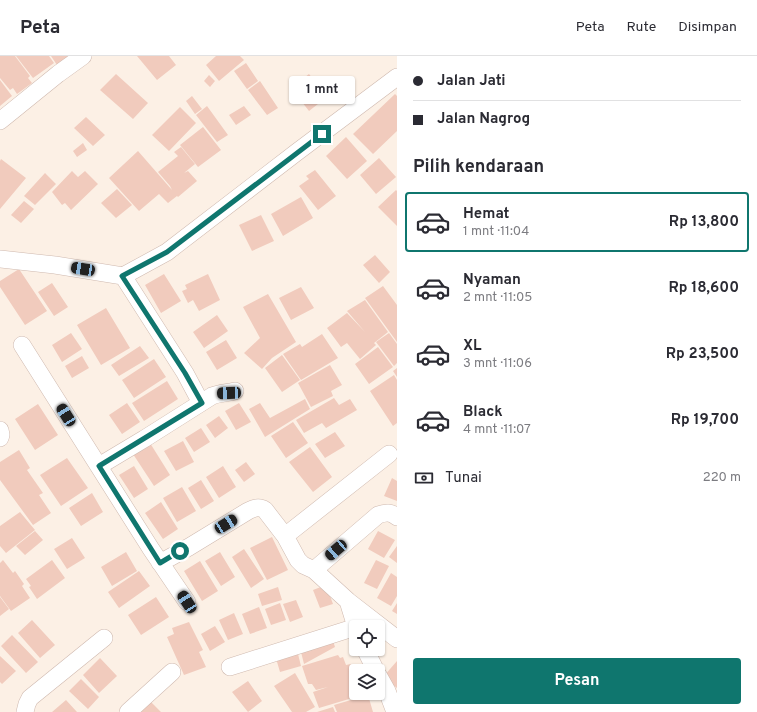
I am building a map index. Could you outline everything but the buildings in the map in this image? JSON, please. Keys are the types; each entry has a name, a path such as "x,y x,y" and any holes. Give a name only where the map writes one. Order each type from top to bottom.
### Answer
{"street":[{"path":"0,121 58,74 83,56"},
{"path":"0,259 55,265 122,276 167,252 397,77"},
{"path":"122,276 185,373 202,403"},
{"path":"22,345 160,563 187,602"},
{"path":"99,466 215,395 235,391"},
{"path":"0,430 0,438"},
{"path":"285,536 389,454"},
{"path":"160,563 243,514 260,507 265,510 285,536 298,560 303,565 314,570 348,601 397,639"},
{"path":"314,570 378,515 388,513 397,517"},
{"path":"348,601 354,620"},
{"path":"230,667 349,629"},
{"path":"25,712 30,698 104,638"},
{"path":"128,712 172,672"},
{"path":"385,687 395,712"}],"route":[{"path":"180,551 160,563 99,466 202,403 185,373 122,276 167,252 322,134"}]}
